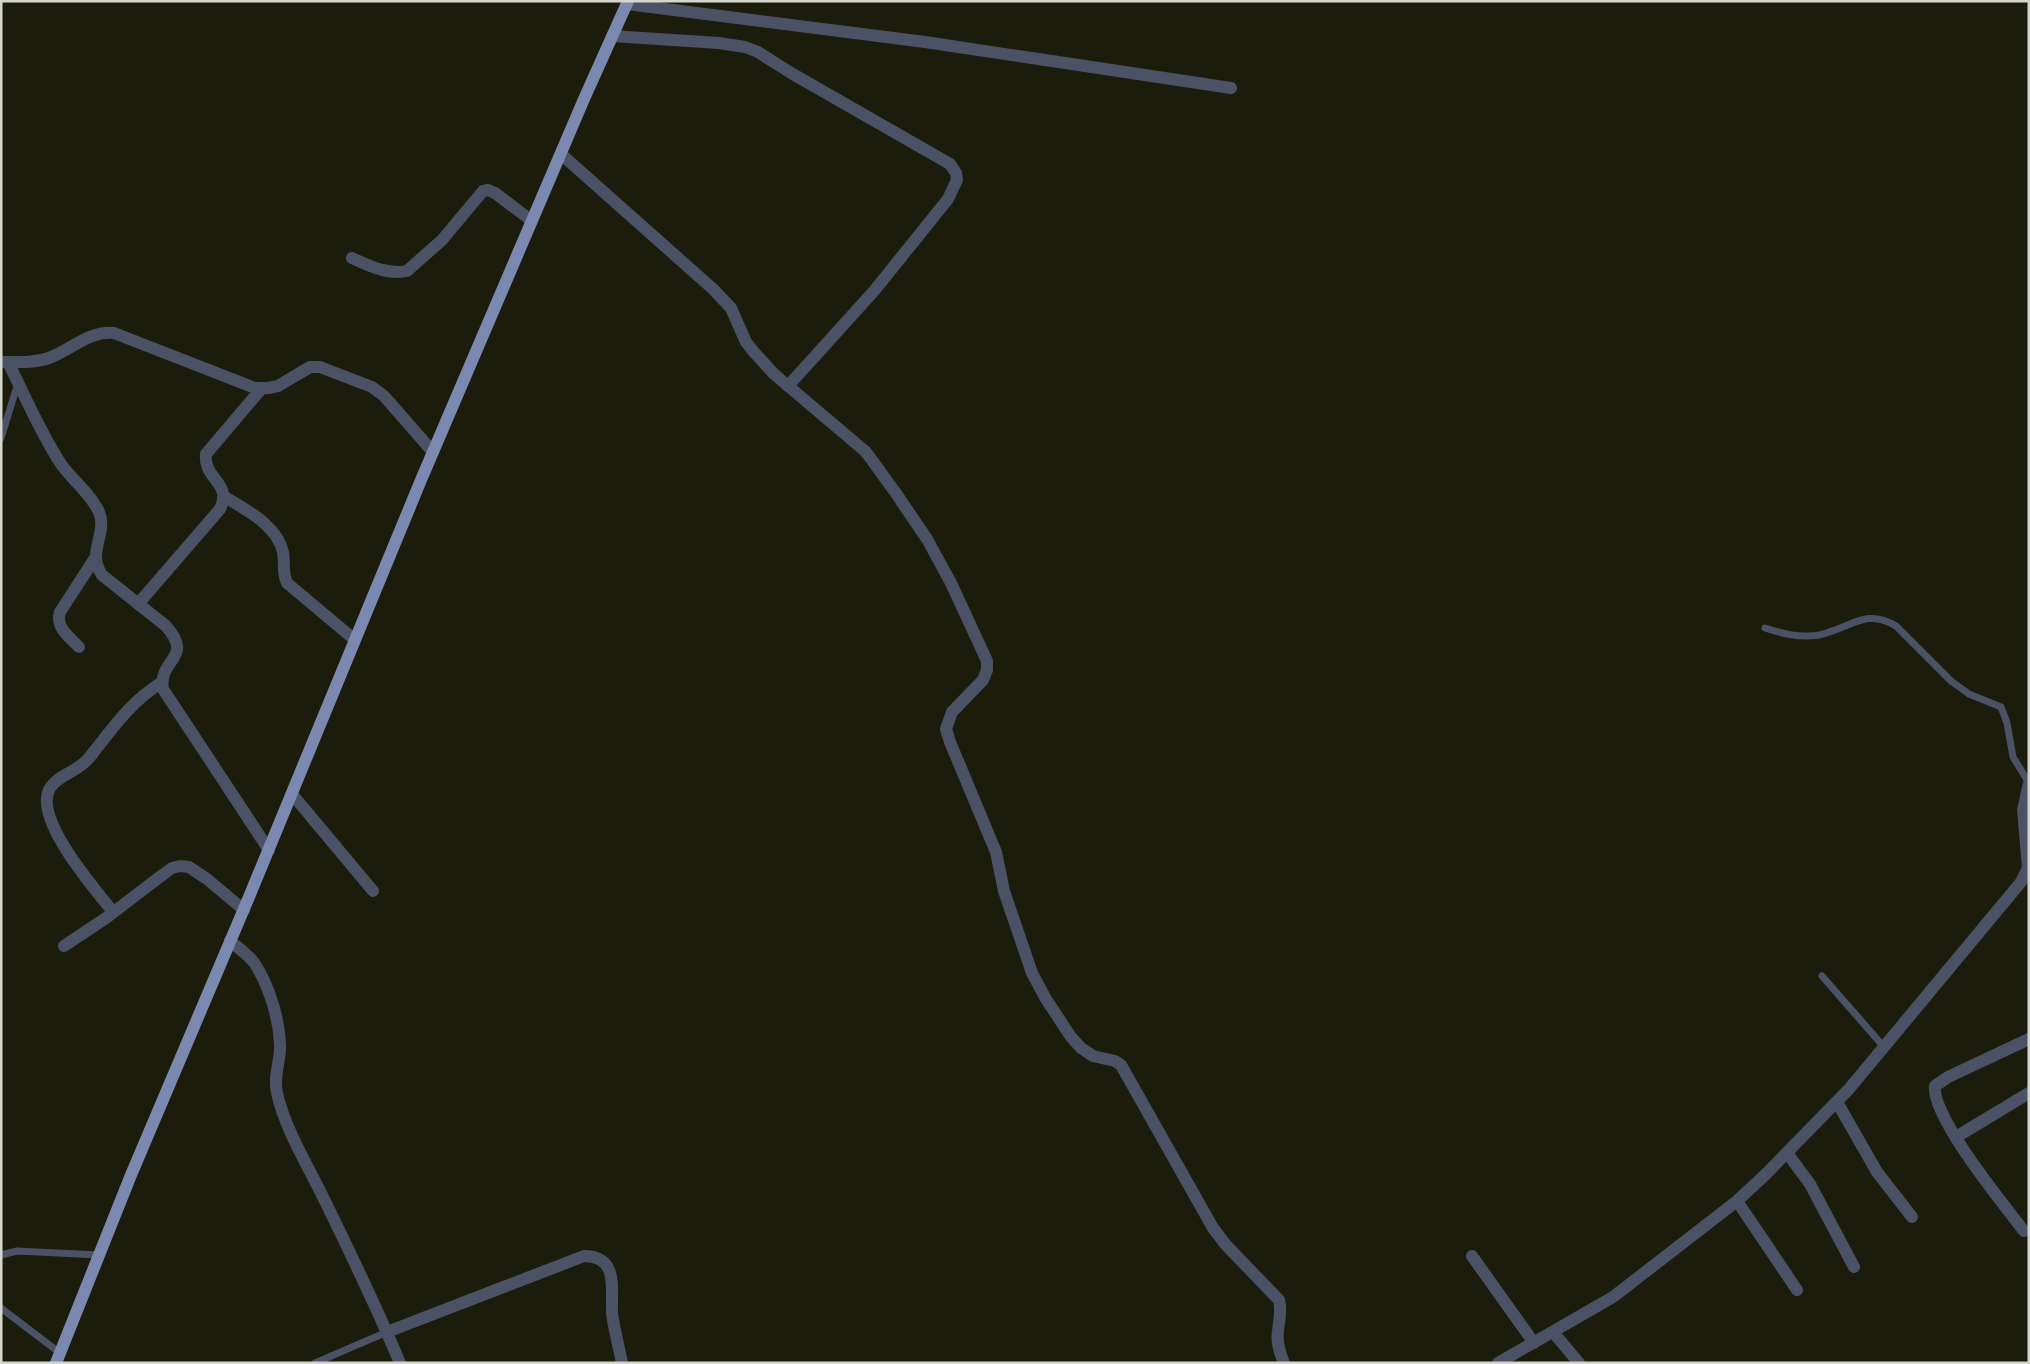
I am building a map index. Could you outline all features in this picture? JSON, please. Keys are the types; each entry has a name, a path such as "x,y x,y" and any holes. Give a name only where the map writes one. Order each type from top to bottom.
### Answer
{"main road":[{"path":"58,1358 99,1255 433,452 627,3"}],"street":[{"path":"627,3 925,42 1231,88"},
{"path":"612,36 719,43 745,47 758,52 791,74 950,164 956,173 957,180 948,200 874,291 788,386"},
{"path":"561,154 713,289 731,308 746,342 774,374 866,452 927,539 952,583 987,661 987,670 983,680 952,712 946,729 956,761 996,852 1004,891 1032,973 1046,999 1071,1037 1081,1048 1093,1056 1115,1061 1121,1065 1213,1228 1226,1245 1279,1300 1281,1308 1277,1333 1279,1349 1284,1363"},
{"path":"352,258 377,269 407,271 442,240 483,192 488,190 532,221"},
{"path":"5,362 32,362 50,358 95,335 106,332 114,333 255,388 278,386 310,367 320,367 372,387 384,396 433,452"},
{"path":"5,362 18,382 62,466 90,498 99,513 101,522 95,558 96,566 102,575 166,626 178,643 178,650 162,682 139,698 109,730 85,763 51,786 47,793 46,801 55,832 85,876 113,912"},
{"path":"138,604 220,509 225,497 224,491 207,467 206,454 262,388"},
{"path":"225,497 254,515 275,535 283,553 284,577 287,583 355,640"},
{"path":"79,647 60,627 58,619 60,612 95,558"},
{"path":"162,682 168,697 269,850"},
{"path":"1498,1363 1613,1297 1737,1201 1850,1090 2021,882 2028,868 2023,810 2029,783"},
{"path":"292,794 372,890"},
{"path":"64,946 172,868 180,866 189,867 207,878 244,910"},
{"path":"2021,882 2029,893"},
{"path":"230,941 254,963 264,983 276,1018 280,1045 275,1080 277,1093 291,1131 369,1290 400,1363"},
{"path":"2024,1231 1981,1175 1956,1137 1938,1104 1934,1092 1936,1086 1948,1077 2029,1039"},
{"path":"1956,1137 2029,1092"},
{"path":"1837,1102 1877,1172 1912,1217"},
{"path":"1787,1153 1810,1184 1854,1267"},
{"path":"1737,1201 1797,1290"},
{"path":"387,1332 584,1256 594,1256 602,1260 612,1278 612,1313 622,1363"},
{"path":"1472,1256 1534,1343"},
{"path":"1553,1332 1579,1363"}],"lane":[{"path":"1,438 18,382"},
{"path":"1765,628 1782,634 1803,636 1835,631 1863,619 1876,618 1896,626 1951,681 1969,694 2001,707 2006,718 2014,757 2029,783"},
{"path":"1822,976 1884,1047"},
{"path":"1,1255 17,1251 99,1255"},
{"path":"1,1308 58,1358"},
{"path":"315,1363 387,1332"}]}
